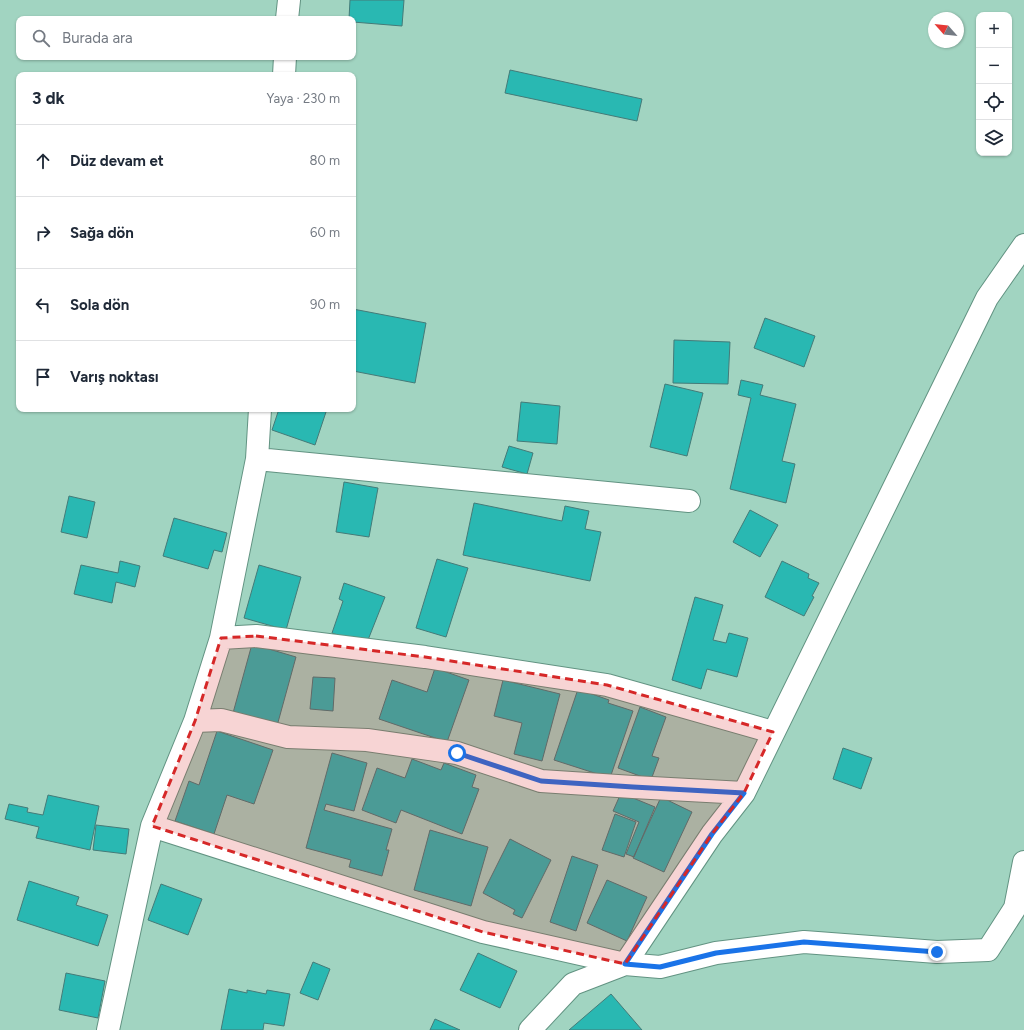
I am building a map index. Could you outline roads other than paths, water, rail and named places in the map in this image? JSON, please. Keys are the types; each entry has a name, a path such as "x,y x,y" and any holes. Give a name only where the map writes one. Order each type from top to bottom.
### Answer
{"street":[{"path":"287,16 289,0"},
{"path":"284,72 285,60"},
{"path":"530,1030 574,984 625,964 712,834 744,793 987,298 1024,245"},
{"path":"113,1029 152,826 195,721 221,638 257,459 260,412"},
{"path":"257,459 689,501"},
{"path":"221,638 256,636 425,657 607,685 773,732"},
{"path":"195,721 221,720 288,737 367,740 457,753 541,781 744,793"},
{"path":"152,826 483,932 625,964 660,967 716,953 804,942 937,952 988,950 1014,908 1024,862"}]}
